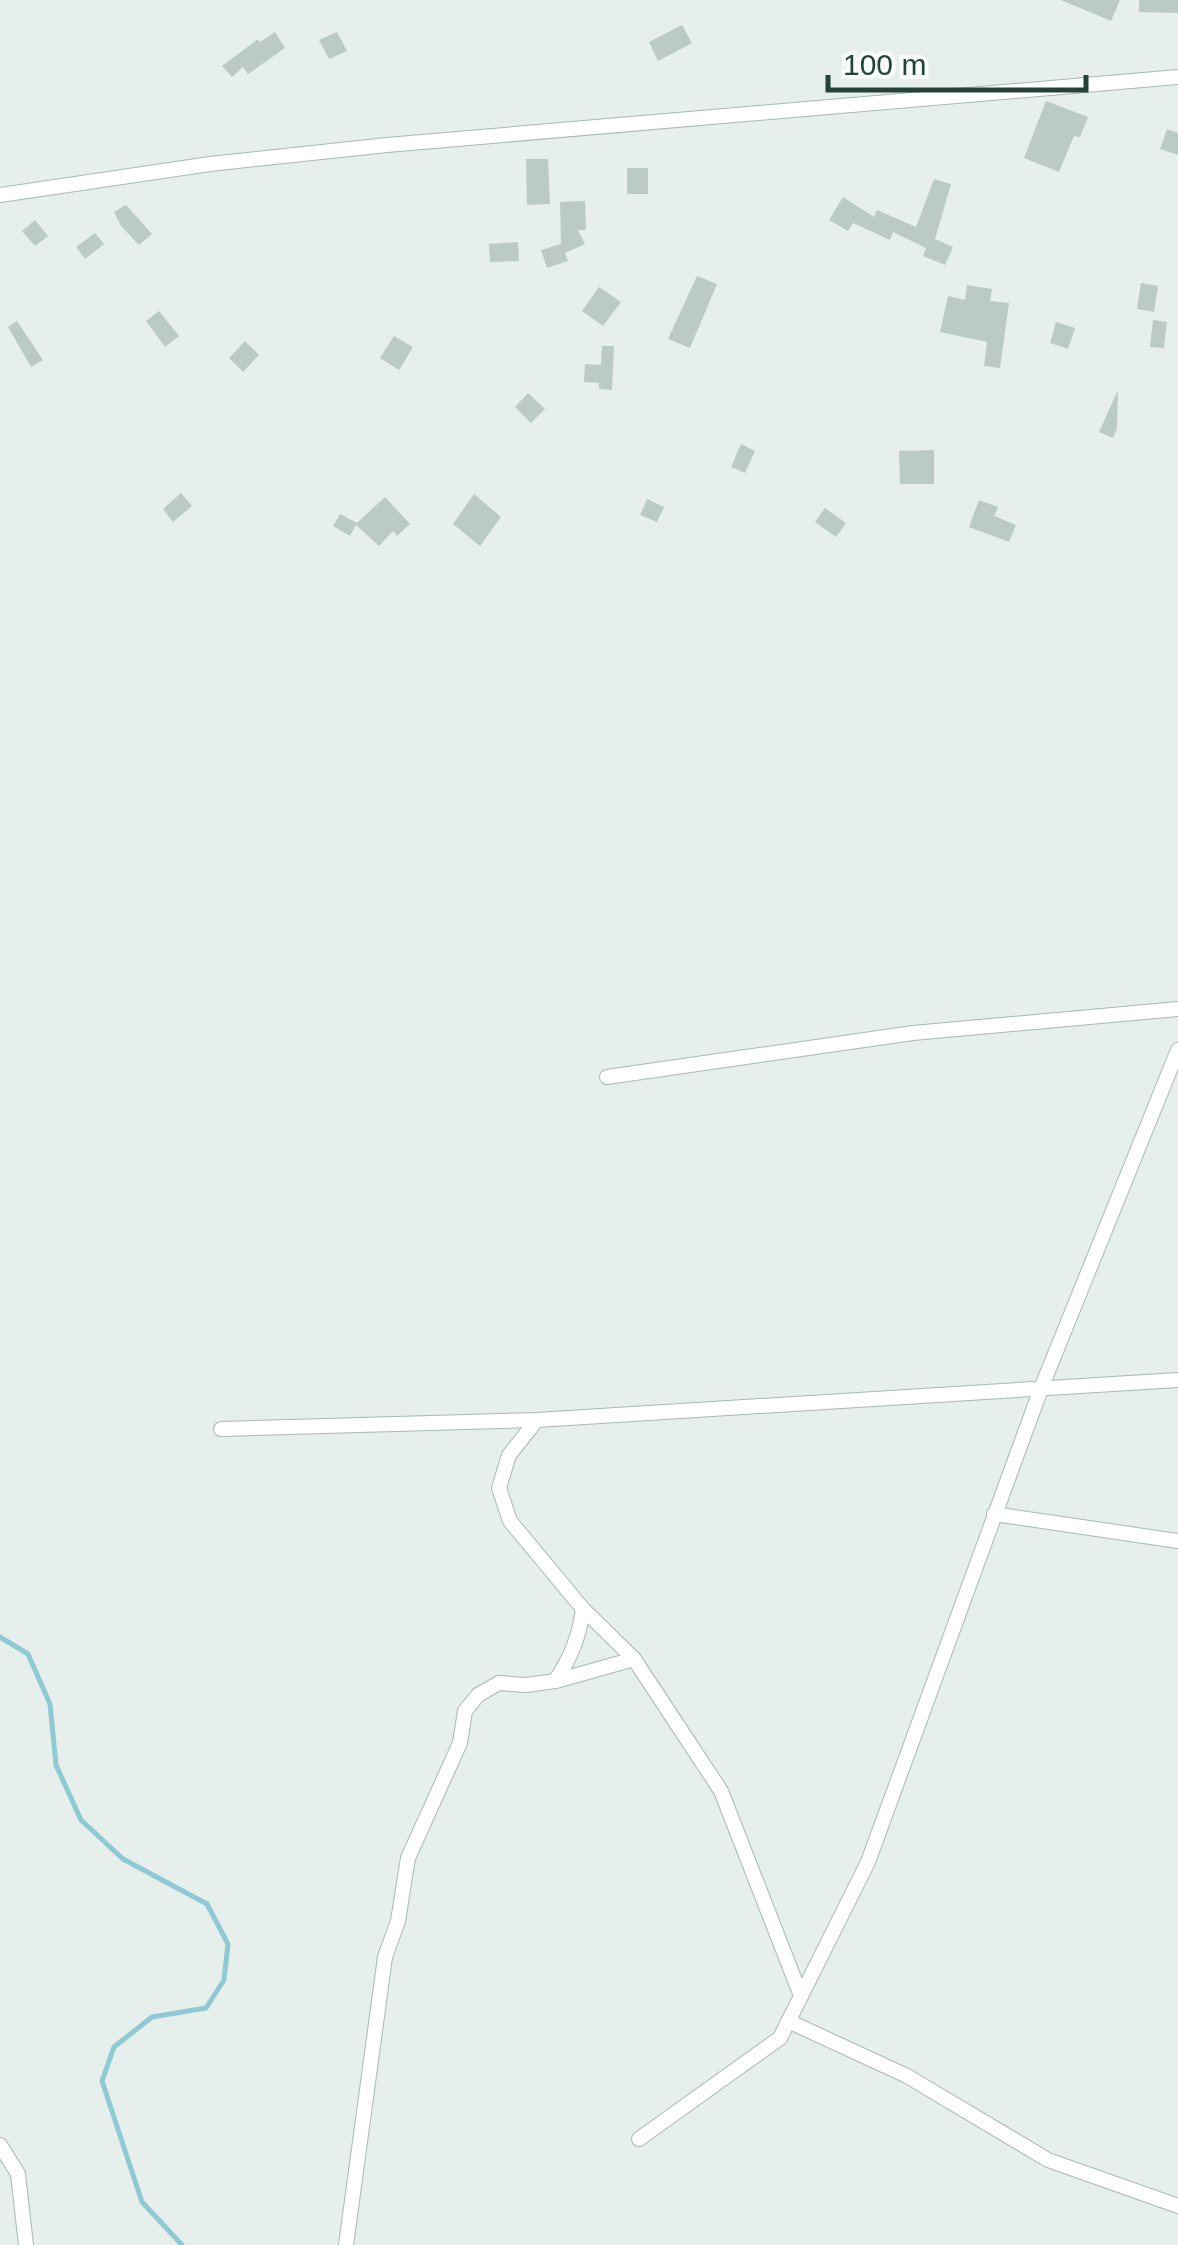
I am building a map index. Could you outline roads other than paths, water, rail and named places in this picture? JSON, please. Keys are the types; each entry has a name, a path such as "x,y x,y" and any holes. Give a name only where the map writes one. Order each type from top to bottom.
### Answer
{"street":[{"path":"0,195 210,164 388,144 1178,77"},
{"path":"606,1077 913,1033 1178,1010"},
{"path":"639,2139 780,2038 868,1862 1042,1386 1178,1050"},
{"path":"221,1429 537,1420 1178,1380"},
{"path":"537,1420 509,1455 500,1488 510,1520 583,1609 634,1659 721,1791 800,1996"},
{"path":"994,1514 1178,1540"},
{"path":"555,1681 569,1662 580,1634 583,1609"},
{"path":"346,2245 384,1957 398,1920 408,1858 460,1743 465,1711 478,1696 498,1683 555,1681 634,1659"},
{"path":"788,2021 907,2076 1048,2160 1178,2206"},
{"path":"0,2145 18,2174 26,2245"}],"waterway":[{"path":"0,1637 28,1654 50,1704 56,1765 81,1820 123,1859 207,1904 228,1944 224,1980 206,2008 152,2017 114,2047 102,2081 142,2202 182,2245"}]}
